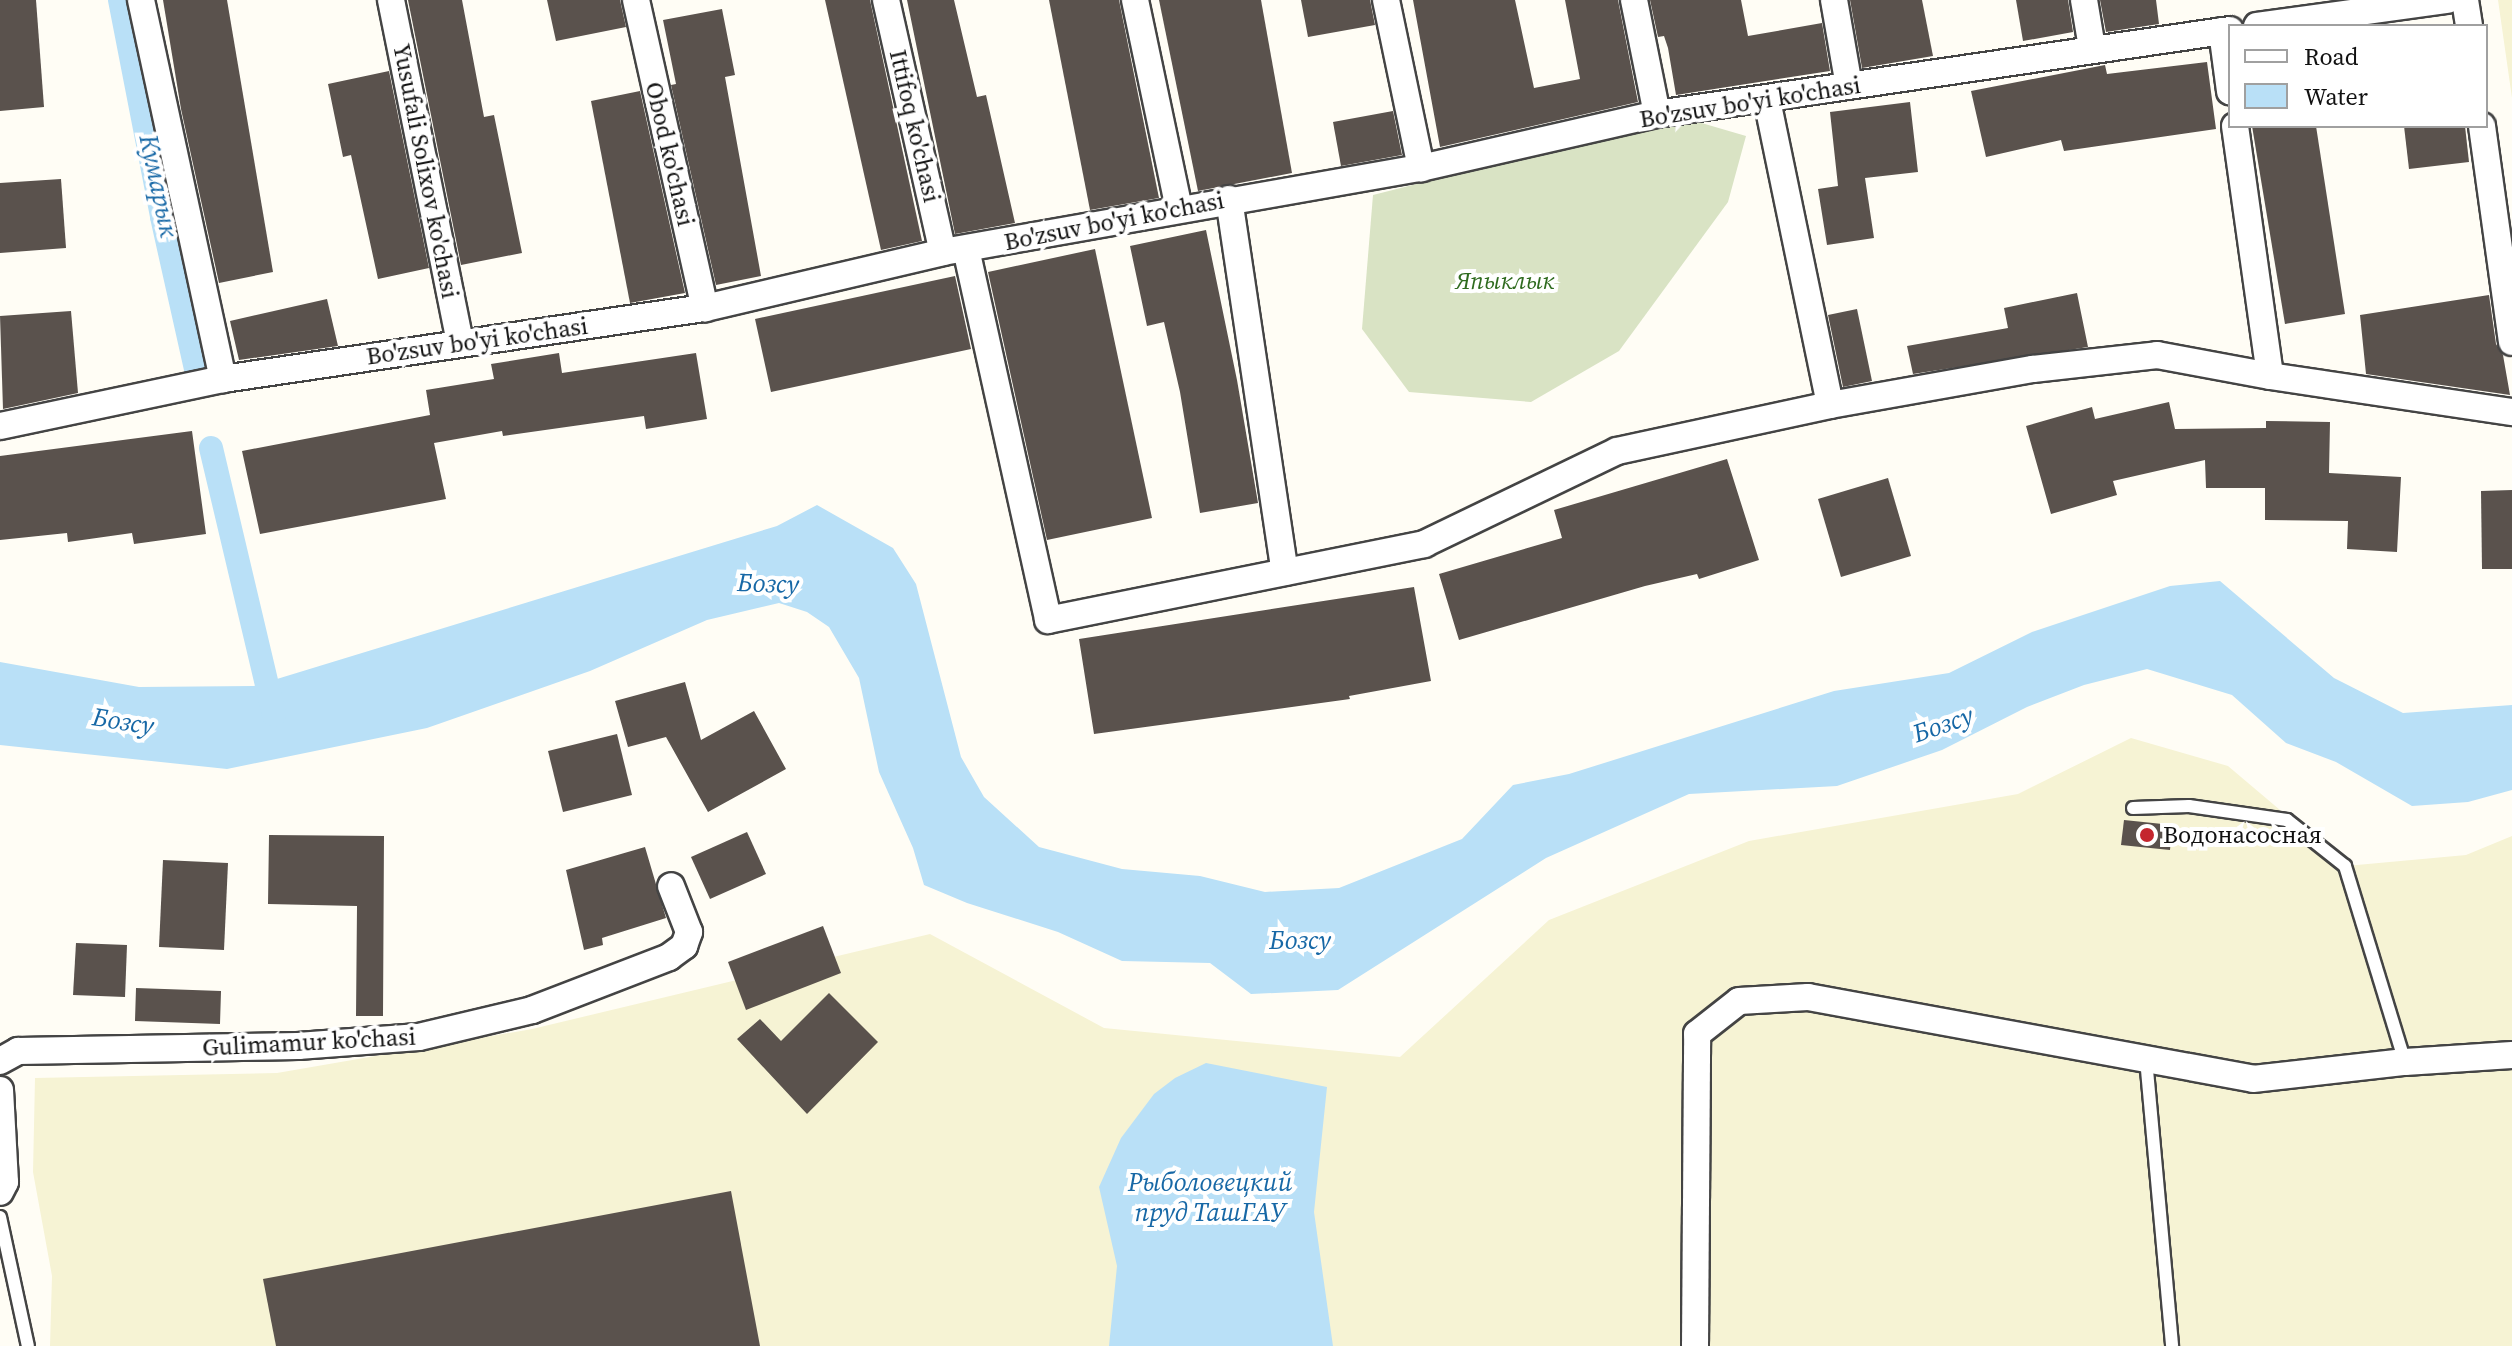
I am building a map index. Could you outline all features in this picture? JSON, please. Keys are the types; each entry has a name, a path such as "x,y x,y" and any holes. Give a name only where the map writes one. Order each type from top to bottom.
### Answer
{"street":[{"path":"141,0 223,379"},
{"name":"Yusufali Solixov ko'chasi","path":"391,0 460,342"},
{"name":"Obod ko'chasi","path":"636,0 705,308"},
{"name":"Ittifoq ko'chasi","path":"886,0 955,251 1048,620 1285,572"},
{"path":"1135,0 1179,209"},
{"path":"1386,0 1421,168"},
{"path":"1634,0 1657,114"},
{"path":"1834,0 1849,86"},
{"path":"2084,0 2092,48"},
{"path":"2265,24 2331,8 2447,0"},
{"path":"2465,0 2469,24"},
{"path":"2226,30 2228,60"},
{"name":"Bo'zsuv bo'yi ko'chasi","path":"0,426 223,379 705,308 955,251 1229,199 1421,168 1657,114 2226,30"},
{"path":"1767,100 1830,405"},
{"path":"2235,128 2270,376"},
{"path":"2482,128 2512,342"},
{"path":"1229,199 1285,572 1424,544 1617,451 1830,405 2033,369 2157,355 2270,376 2512,412"},
{"name":"Gulimamur ko'chasi","path":"0,1061 18,1051 298,1046 419,1037 532,1010 669,957 684,946 689,932 671,886"},
{"path":"1695,1346 1697,1034 1739,1001 1808,997 2253,1079 2405,1062 2512,1055"},
{"path":"0,1090 5,1182 0,1192"}],"lane":[{"path":"2133,808 2189,806 2287,820 2345,866 2405,1062"},
{"path":"2146,1059 2172,1346"},
{"path":"0,1217 28,1346"}],"shaded area":[{"path":"2498,0 2512,0 2512,98"},
{"path":"2131,738 2228,766 2346,866 2466,855 2512,836 2512,1346 50,1346 52,1276 33,1172 35,1078 277,1073 532,1029 930,934 1104,1028 1400,1057 1549,920 1749,841 2018,794"}],"green space":[{"name":"Япыклык","path":"1681,117 1746,136 1728,202 1619,351 1531,402 1409,392 1362,329 1373,195"}],"water":[{"name":"Бозсу","path":"817,505 893,548 916,584 961,757 984,797 1039,847 1122,869 1200,876 1265,892 1339,888 1462,839 1513,785 1569,774 1834,691 1949,673 2032,632 2170,586 2220,581 2334,678 2403,713 2512,705 2512,790 2468,802 2412,806 2336,762 2286,743 2232,695 2147,669 2084,685 2027,707 1942,750 1837,786 1689,794 1546,858 1338,990 1251,994 1210,963 1122,961 1058,932 967,903 924,885 913,848 879,772 859,678 829,627 807,612 779,603 707,620 590,671 427,728 227,769 0,745 0,662 139,687 254,686 777,526"},
{"name":"Рыболовецкий пруд ТашГАУ","path":"1206,1063 1327,1087 1314,1212 1333,1346 1109,1346 1117,1266 1099,1187 1121,1138 1154,1094 1175,1078"}],"building":[{"path":"0,0 36,0 44,107 0,111"},
{"path":"163,0 227,0 273,272 219,283 181,109"},
{"path":"408,0 462,0 484,117 494,115 522,253 461,265"},
{"path":"547,0 620,0 626,27 556,41"},
{"path":"825,0 870,0 922,241 881,250"},
{"path":"907,0 954,0 977,97 986,95 1015,223 955,234"},
{"path":"1049,0 1119,0 1159,198 1090,210"},
{"path":"1159,0 1261,0 1292,173 1198,191"},
{"path":"1301,0 1370,0 1375,25 1308,37"},
{"path":"1413,0 1515,0 1534,88 1580,79 1565,0 1618,0 1638,102 1440,147"},
{"path":"1650,0 1741,0 1748,36 1822,23 1830,71 1676,95 1668,48 1664,36 1658,37"},
{"path":"1850,0 1922,0 1933,56 1862,68"},
{"path":"2016,0 2068,0 2073,32 2023,41"},
{"path":"2100,0 2156,0 2159,24 2106,32"},
{"path":"722,9 735,75 725,77 761,276 716,285 671,85 676,84 663,20"},
{"path":"2207,62 2216,129 2064,151 2061,140 1986,157 1971,91 2105,65 2107,74"},
{"path":"389,71 429,268 378,279 351,155 343,157 328,84"},
{"path":"640,91 685,293 630,303 591,101"},
{"path":"1910,102 1918,172 1865,178 1874,238 1827,245 1818,189 1838,186 1830,112"},
{"path":"1393,111 1402,155 1341,166 1333,122"},
{"path":"2252,128 2316,128 2345,314 2285,324"},
{"path":"2404,128 2465,128 2469,162 2409,169"},
{"path":"61,179 66,248 0,253 0,183"},
{"path":"1206,230 1258,503 1200,513 1180,392 1164,322 1147,326 1130,246"},
{"path":"1095,249 1152,518 1047,540 988,272"},
{"path":"955,276 971,349 771,392 755,319"},
{"path":"2077,293 2088,347 1913,374 1907,346 2008,328 2004,308"},
{"path":"2489,295 2496,344 2503,355 2510,395 2366,374 2360,315"},
{"path":"327,299 338,346 239,360 230,321"},
{"path":"1857,309 1872,381 1843,387 1828,315"},
{"path":"71,311 78,393 3,409 0,316"},
{"path":"559,353 562,373 696,353 707,419 646,429 644,416 503,436 502,431 434,443 446,499 260,534 242,451 430,415 426,390 494,379 491,364"},
{"path":"2169,402 2175,429 2266,428 2266,421 2330,422 2329,473 2401,477 2397,552 2347,549 2348,521 2265,520 2265,488 2206,488 2205,460 2113,481 2117,495 2051,514 2026,426 2092,407 2095,419"},
{"path":"192,431 206,534 134,544 132,533 68,542 67,533 0,540 0,456"},
{"path":"1727,459 1759,560 1699,579 1697,574 1645,586 1459,640 1439,574 1562,538 1554,510"},
{"path":"1888,478 1911,556 1841,577 1818,499"},
{"path":"2512,490 2512,569 2482,569 2481,491"},
{"path":"1414,587 1431,681 1349,696 1350,699 1094,734 1079,639"},
{"path":"685,682 701,740 754,711 786,769 708,812 666,737 628,747 615,701"},
{"path":"617,734 632,795 563,812 548,751"},
{"name":"Водонасосная","path":"2124,820 2172,825 2170,850 2121,845"},
{"path":"747,832 766,874 710,899 691,857"},
{"path":"269,835 384,836 383,1016 356,1016 357,906 268,904"},
{"path":"645,847 666,918 602,938 603,945 584,950 566,870"},
{"path":"163,860 228,863 224,950 159,947"},
{"path":"823,926 841,973 746,1010 728,962"},
{"path":"76,943 127,945 125,997 73,995"},
{"path":"136,988 221,991 220,1024 135,1021"},
{"path":"829,993 878,1042 807,1114 737,1039 760,1019 781,1041"},
{"path":"731,1191 760,1346 276,1346 263,1279"}],"waterway":[{"name":"Кумарык","path":"120,0 162,217 197,373"},
{"name":"Кумарык","path":"211,448 274,715"}],"place":[{"name":"Водонасосная","path":"2147,835"}]}
